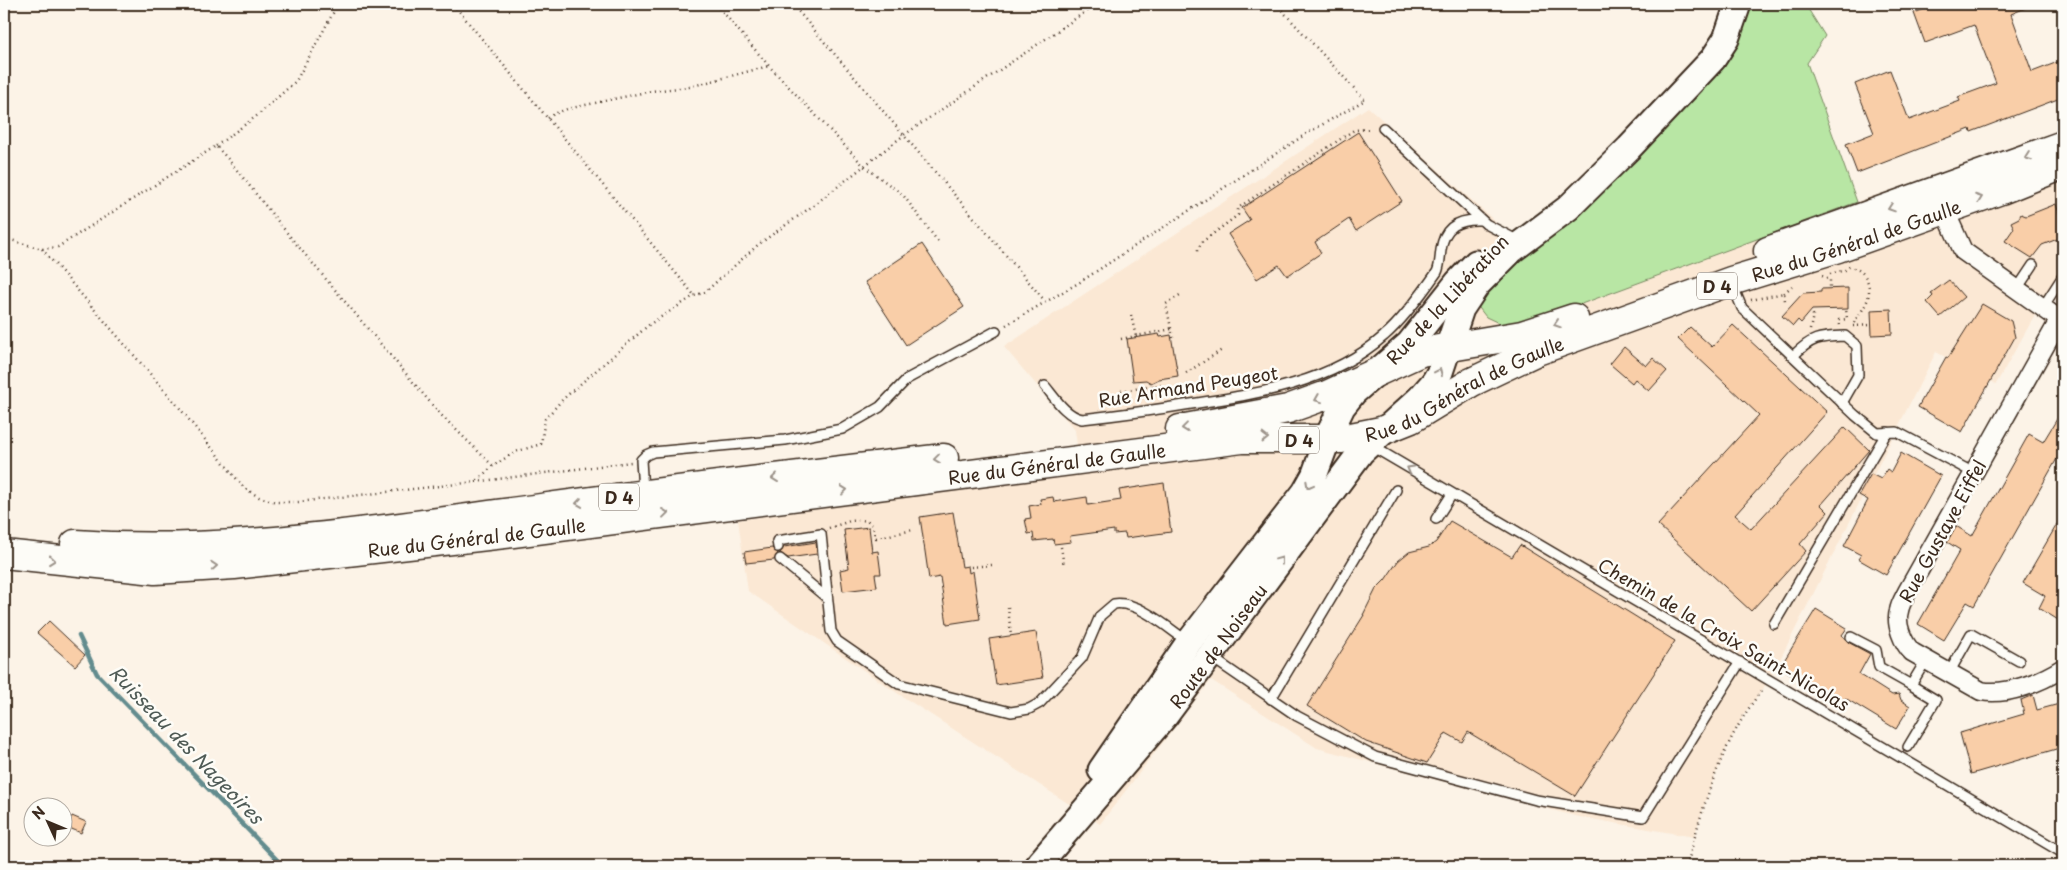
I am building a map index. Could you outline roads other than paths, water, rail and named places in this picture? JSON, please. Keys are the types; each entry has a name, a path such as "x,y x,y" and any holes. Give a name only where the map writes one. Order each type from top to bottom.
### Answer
{"main road":[{"name":"Rue de la Libération","path":"1327,440 1342,407 1354,392 1409,344 1458,282 1509,241 1594,182 1713,60 1726,39 1738,4"},
{"name":"Rue du Général de Gaulle","path":"4,554 155,570 234,564 485,536 1242,439 1327,440 1375,438 1411,419 1472,382 1518,359 1601,327 1735,292 1838,248 2063,144"},
{"name":"Rue du Général de Gaulle","path":"4,535 106,547 158,548 234,544 402,527 643,494 1203,426 1303,404 1421,352 1448,346 1491,341 1531,332 1941,201 2063,165"},
{"name":"Rue de la Libération","path":"1375,438 1420,398 1434,382 1440,372 1454,325 1468,298 1509,241"},
{"name":"Route de Noiseau","path":"1042,860 1059,830 1199,649 1375,438"},
{"name":"Route de Noiseau","path":"1042,860 1144,733 1182,693 1199,649 1305,492 1314,476 1327,440"}],"street":[{"path":"1941,201 1963,251 2061,320"},
{"name":"Rue Gustave Eiffel","path":"2061,320 1907,592 1898,612 1900,630 1905,646 1912,652 1981,691 1992,693 2010,692 2063,668"}],"lane":[{"path":"1383,128 1481,220 1509,241"},
{"name":"Rue Armand Peugeot","path":"1045,386 1070,414 1082,419 1248,396 1288,386 1338,367 1370,349 1389,332 1438,270 1442,241 1446,233 1461,221 1481,220"},
{"path":"2017,289 2034,265"},
{"path":"2042,307 2063,276"},
{"path":"1735,292 1742,308 1842,403 1877,432 1896,432 1974,473"},
{"path":"643,494 641,460 646,455 653,452 785,440 842,429 880,406 907,379 996,331"},
{"path":"1793,356 1818,337 1843,336 1857,346 1858,375 1842,403"},
{"path":"1774,624 1887,432"},
{"name":"Chemin de la Croix Saint-Nicolas","path":"1375,438 1452,494 1770,679 2063,853"},
{"path":"1270,699 1396,490"},
{"path":"1436,519 1452,494"},
{"path":"778,547 777,541 821,534 833,637 899,684 1011,712 1029,710 1040,704 1082,658 1100,616 1114,604 1129,604 1161,622 1297,716 1375,757 1536,800 1643,817 1740,662"},
{"path":"780,559 827,598"},
{"path":"1183,668 1217,629"},
{"path":"1949,673 1971,634 2019,661"},
{"path":"1851,637 1876,650 1879,667 1936,700 1908,747"},
{"path":"1911,685 1926,660"}],"waterway":[{"name":"Ruisseau des Nageoires","path":"79,636 97,674 283,866"}]}
